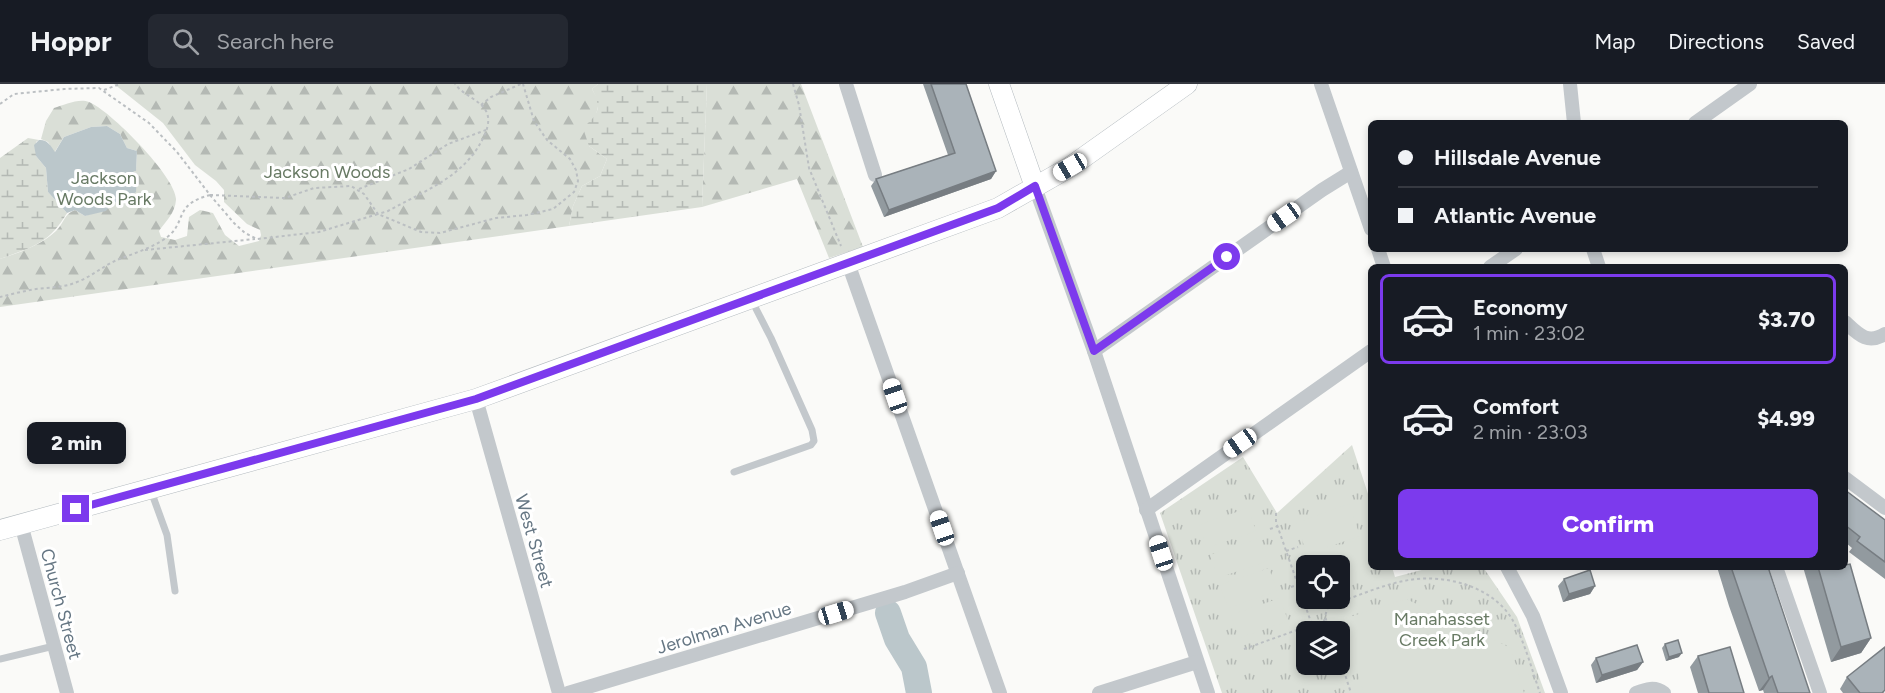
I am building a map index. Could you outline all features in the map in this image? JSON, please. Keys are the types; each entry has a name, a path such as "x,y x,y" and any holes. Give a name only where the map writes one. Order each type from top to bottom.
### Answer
{"main road":[{"path":"999,84 1035,186"},
{"path":"0,530 476,399 998,208 1070,167 1187,84"}],"street":[{"path":"846,84 875,175"},
{"path":"1321,84 1368,220"},
{"path":"1570,84 1574,120"},
{"path":"1699,120 1750,84"},
{"path":"1094,351 1312,196 1351,172"},
{"path":"1035,186 1094,351 1208,693"},
{"path":"1494,264 1512,252"},
{"path":"848,263 1000,693"},
{"path":"1848,325 1862,337 1879,337"},
{"path":"1146,510 1368,353"},
{"name":"West Street","path":"476,399 559,693"},
{"path":"1848,480 1885,508"},
{"name":"Church Street","path":"21,524 67,693"},
{"path":"1509,570 1533,616 1561,693"},
{"path":"1777,570 1820,693"},
{"name":"Jerolman Avenue","path":"568,693 897,594 958,573"},
{"path":"1099,693 1197,662"},
{"path":"1636,693 1649,688 1664,693"}],"lane":[{"path":"734,472 811,445 814,441 812,430 751,299"},
{"path":"150,489 167,535 175,591"},
{"path":"0,659 54,646"}],"path":[{"path":"104,90 120,84"},
{"path":"142,250 320,232 378,214 436,185 460,170 480,147 487,130 486,112 481,105 462,92 455,84"},
{"path":"0,297 34,289 59,288 77,282 112,262 164,240 179,224 183,210 189,204 210,195 275,198 294,196 314,188 351,186 359,189 369,198 378,214 421,232 440,233 496,218 544,211 565,201 574,192 578,181 576,170 570,159 547,140 534,121 522,84 491,97 481,105"},
{"path":"793,84 799,105 809,168 848,263"},
{"path":"0,104 14,94 99,87 149,123 177,152 234,223 245,233 257,238"},
{"path":"359,189 410,169 448,144 487,130"},
{"path":"1276,513 1278,526 1296,579"},
{"path":"1270,529 1278,526"},
{"path":"1286,551 1298,547"},
{"path":"1325,620 1328,607 1407,580 1435,579 1464,584 1496,602 1511,618 1540,693"},
{"path":"1291,587 1296,586"},
{"path":"1244,649 1296,631"},
{"path":"1345,675 1351,693"}],"green space":[{"name":"Jackson Woods","path":"114,84 598,84 592,89 599,102 589,146 607,159 600,176 582,186 573,206 569,226 0,307 0,259 43,241 56,231 66,216 75,210 85,216 109,208 112,203 118,203 133,170 136,170 137,151 127,148 120,134 107,126 91,127 64,137 54,153 48,142 41,139 46,121 54,108 72,102 89,102 112,118 141,146 166,177 174,190 176,200 172,213 159,231 161,237 175,240 187,236 189,217 200,210 213,213 225,235 239,246 259,241 260,230 247,224 224,202 224,190 195,165 163,123"},
{"path":"598,84 707,84 702,207 569,226 573,206 582,186 600,176 607,159 589,146 583,128 596,114 598,106 592,89"},
{"path":"707,84 801,84 863,247 829,258 797,179 702,207"},
{"path":"28,138 39,140 36,142 36,156 46,168 48,192 67,213 53,232 39,243 0,259 0,158"},
{"name":"Manahasset Creek Park","path":"1352,445 1368,494 1368,570 1393,570 1395,577 1422,570 1485,570 1517,617 1545,693 1222,693 1160,513 1243,457 1277,513"},
{"path":"1349,504 1360,536 1307,554 1296,523"},
{"path":"1248,508 1256,531 1207,548 1199,525"},
{"path":"1259,538 1267,561 1218,578 1210,555"},
{"path":"1361,538 1368,558 1368,570 1372,570 1350,578 1350,555 1314,555"},
{"path":"1269,568 1277,591 1228,608 1220,585"},
{"path":"1280,598 1288,621 1239,638 1231,615"},
{"path":"1406,599 1511,648 1524,693 1364,693 1350,650 1350,621 1340,620"}],"shaded area":[{"path":"107,126 120,134 127,148 137,151 136,171 133,171 137,174 136,192 122,202 112,203 106,211 85,216 75,210 67,213 48,192 46,168 36,156 34,145 39,140 44,141 55,152 64,137 91,127"}],"building":[{"path":"931,84 966,84 996,171 889,210 876,179 955,153"},
{"path":"1848,492 1885,520 1885,562 1857,541 1860,537 1848,527"},
{"path":"1850,564 1871,638 1841,647 1819,570 1848,570"},
{"path":"1590,570 1595,586 1569,594 1564,579"},
{"path":"1732,570 1769,570 1810,693 1778,693 1772,676 1769,678"},
{"path":"1678,640 1682,653 1669,657 1665,644"},
{"path":"1637,645 1643,662 1602,675 1596,658"},
{"path":"1730,647 1744,693 1709,693 1698,656"},
{"path":"1885,647 1885,690 1882,693 1860,693 1847,677"}],"waterway":[{"path":"888,613 897,639 914,667 919,693"}],"route":[{"path":"76,509 476,399 998,208 1035,186 1094,351 1227,257"}],"park label":[{"name":"Jackson Woods Park","path":"104,188"}]}
